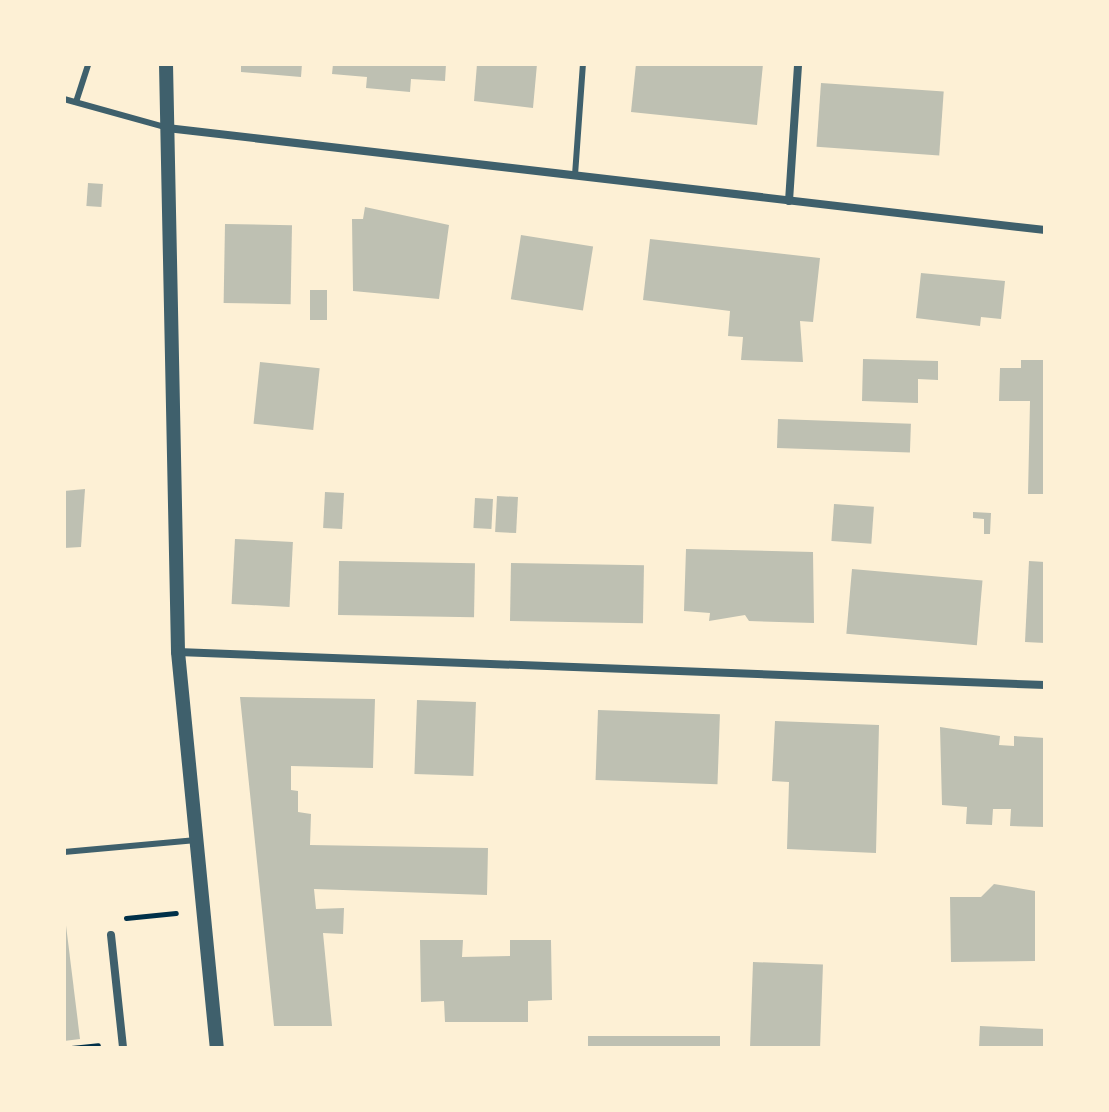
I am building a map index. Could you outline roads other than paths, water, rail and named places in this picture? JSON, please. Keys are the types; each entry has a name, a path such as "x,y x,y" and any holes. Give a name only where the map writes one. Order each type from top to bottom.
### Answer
{"street":[{"path":"166,64 178,652 217,1048"},
{"path":"789,201 798,64"},
{"path":"167,128 1045,230"},
{"path":"178,652 1045,685"},
{"path":"111,935 123,1048"}],"lane":[{"path":"76,102 88,64"},
{"path":"575,175 583,64"},
{"path":"64,99 167,128"},
{"path":"64,852 198,840"}]}
